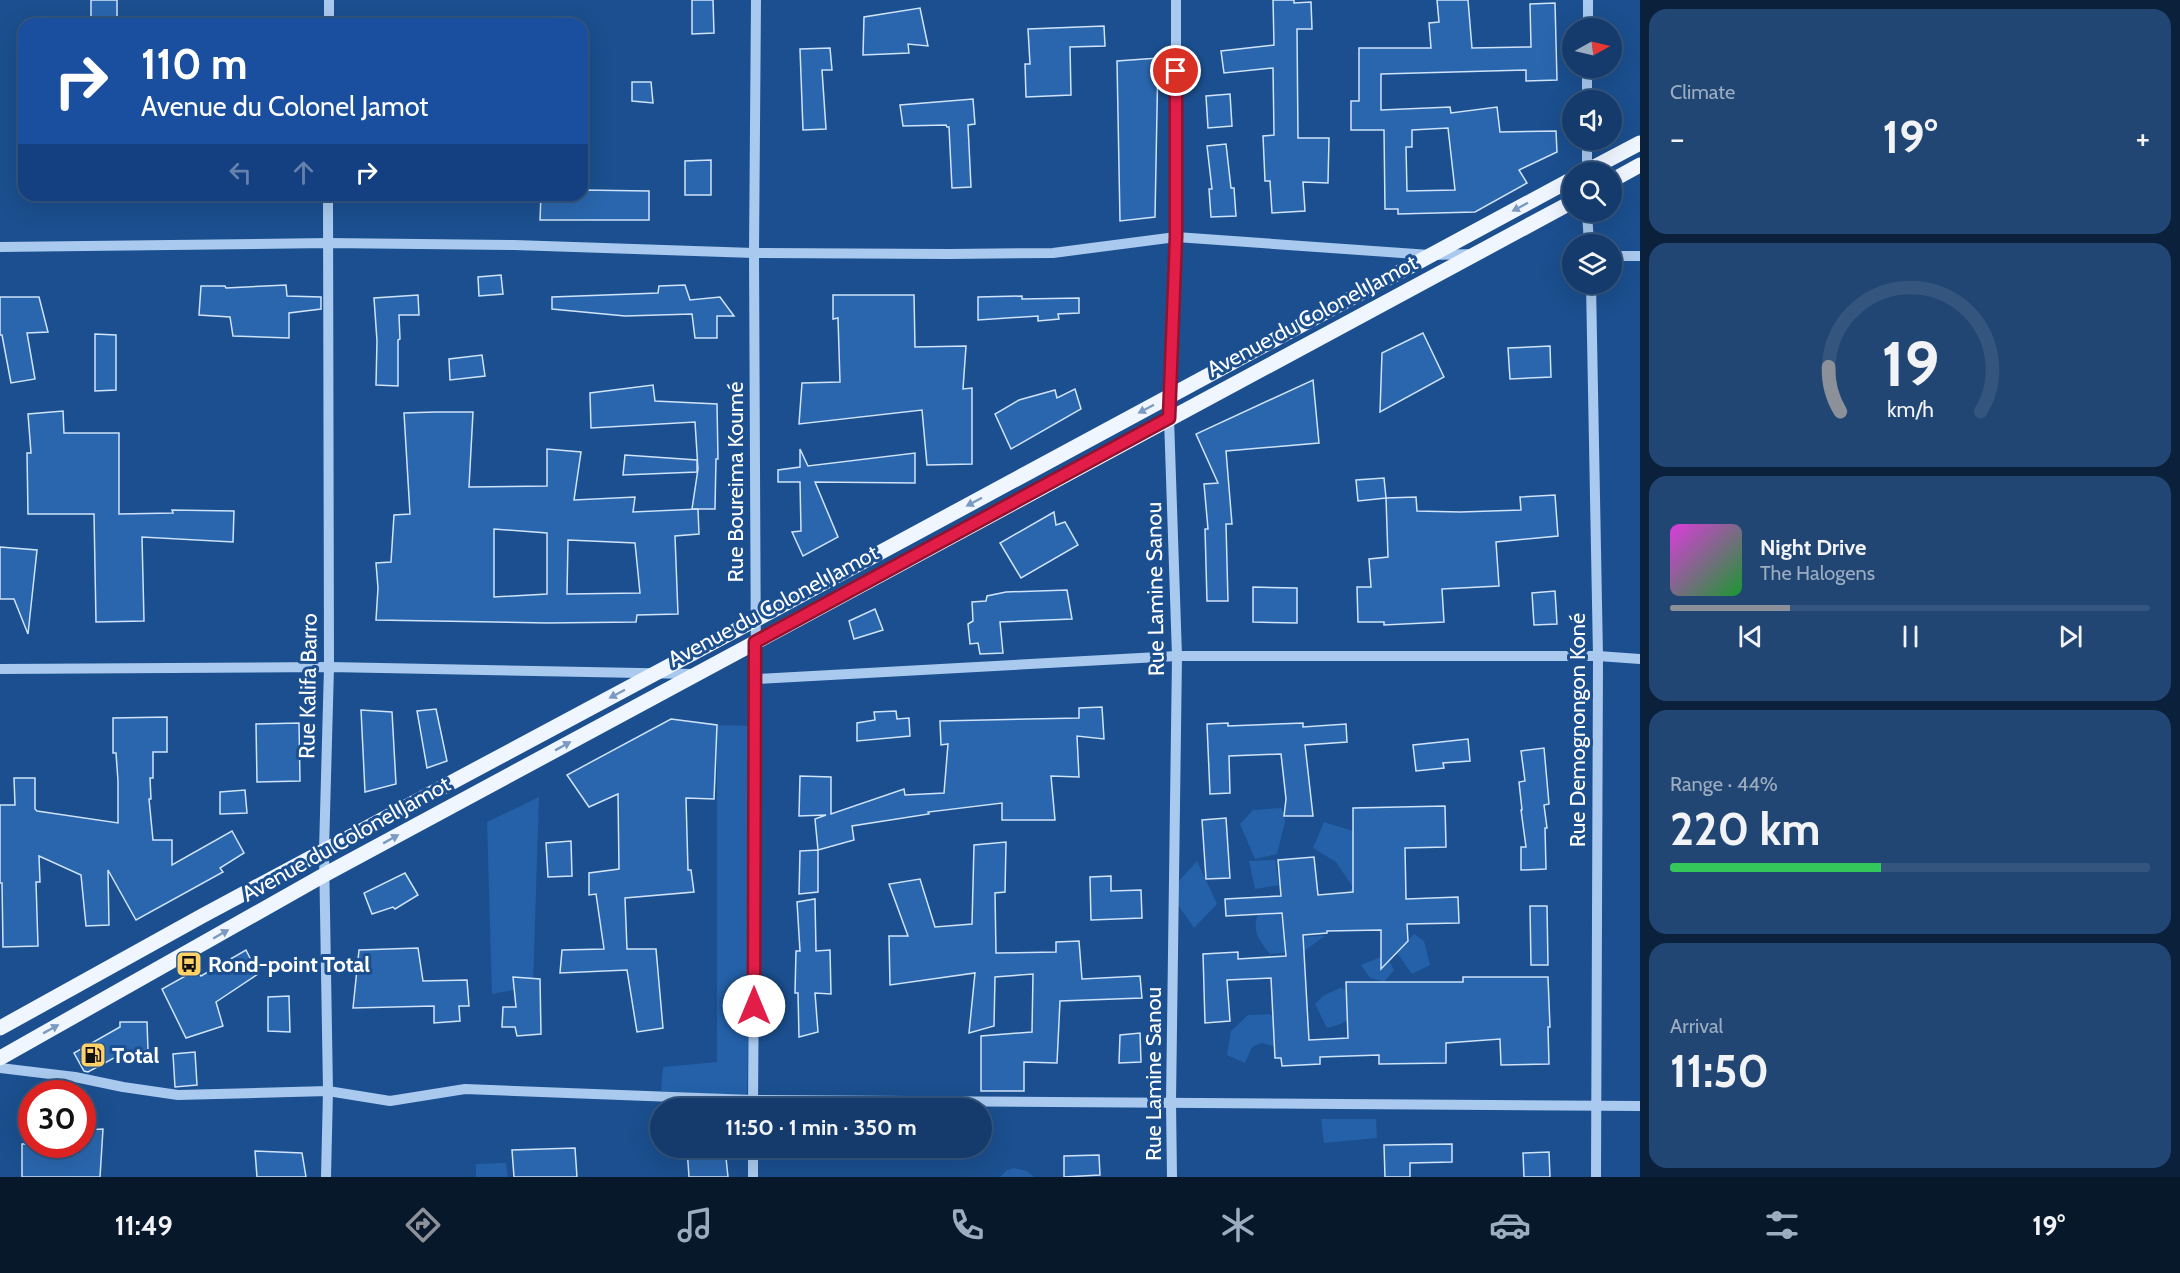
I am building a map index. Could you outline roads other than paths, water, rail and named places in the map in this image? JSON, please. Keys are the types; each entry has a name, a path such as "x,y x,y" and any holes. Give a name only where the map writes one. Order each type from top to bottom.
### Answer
{"main road":[{"path":"1605,162 1640,143"},
{"path":"1622,174 1640,165"},
{"name":"Avenue du Colonel Jamot","path":"0,1029 324,851 1562,184"},
{"name":"Avenue du Colonel Jamot","path":"0,1058 324,875 1562,207"}],"street":[{"path":"329,0 329,18"},
{"name":"Rue Boureima Koumé","path":"753,1098 756,679 754,253 756,0"},
{"name":"Rue Lamine Sanou","path":"1172,1177 1177,656 1169,418 1176,237 1176,0"},
{"path":"1588,0 1588,18"},
{"name":"Rue Kalifa Barro","path":"326,1177 328,1091 324,851 329,668 328,201"},
{"path":"0,247 328,243 514,245 754,253 1053,253 1176,237 1430,255 1475,254"},
{"path":"1622,256 1640,256"},
{"name":"Rue Demognongon Koné","path":"1591,294 1598,656 1596,1177"},
{"path":"756,679 1177,656 1598,656 1640,658"},
{"path":"0,669 329,668 694,674"},
{"path":"0,1068 75,1077 178,1095 328,1091 390,1101 465,1089 650,1099"},
{"path":"992,1103 1640,1106"},
{"path":"753,1158 753,1177"}],"place":[{"name":"Rond-point Total","path":"189,964"},
{"name":"Total","path":"93,1055"}]}
